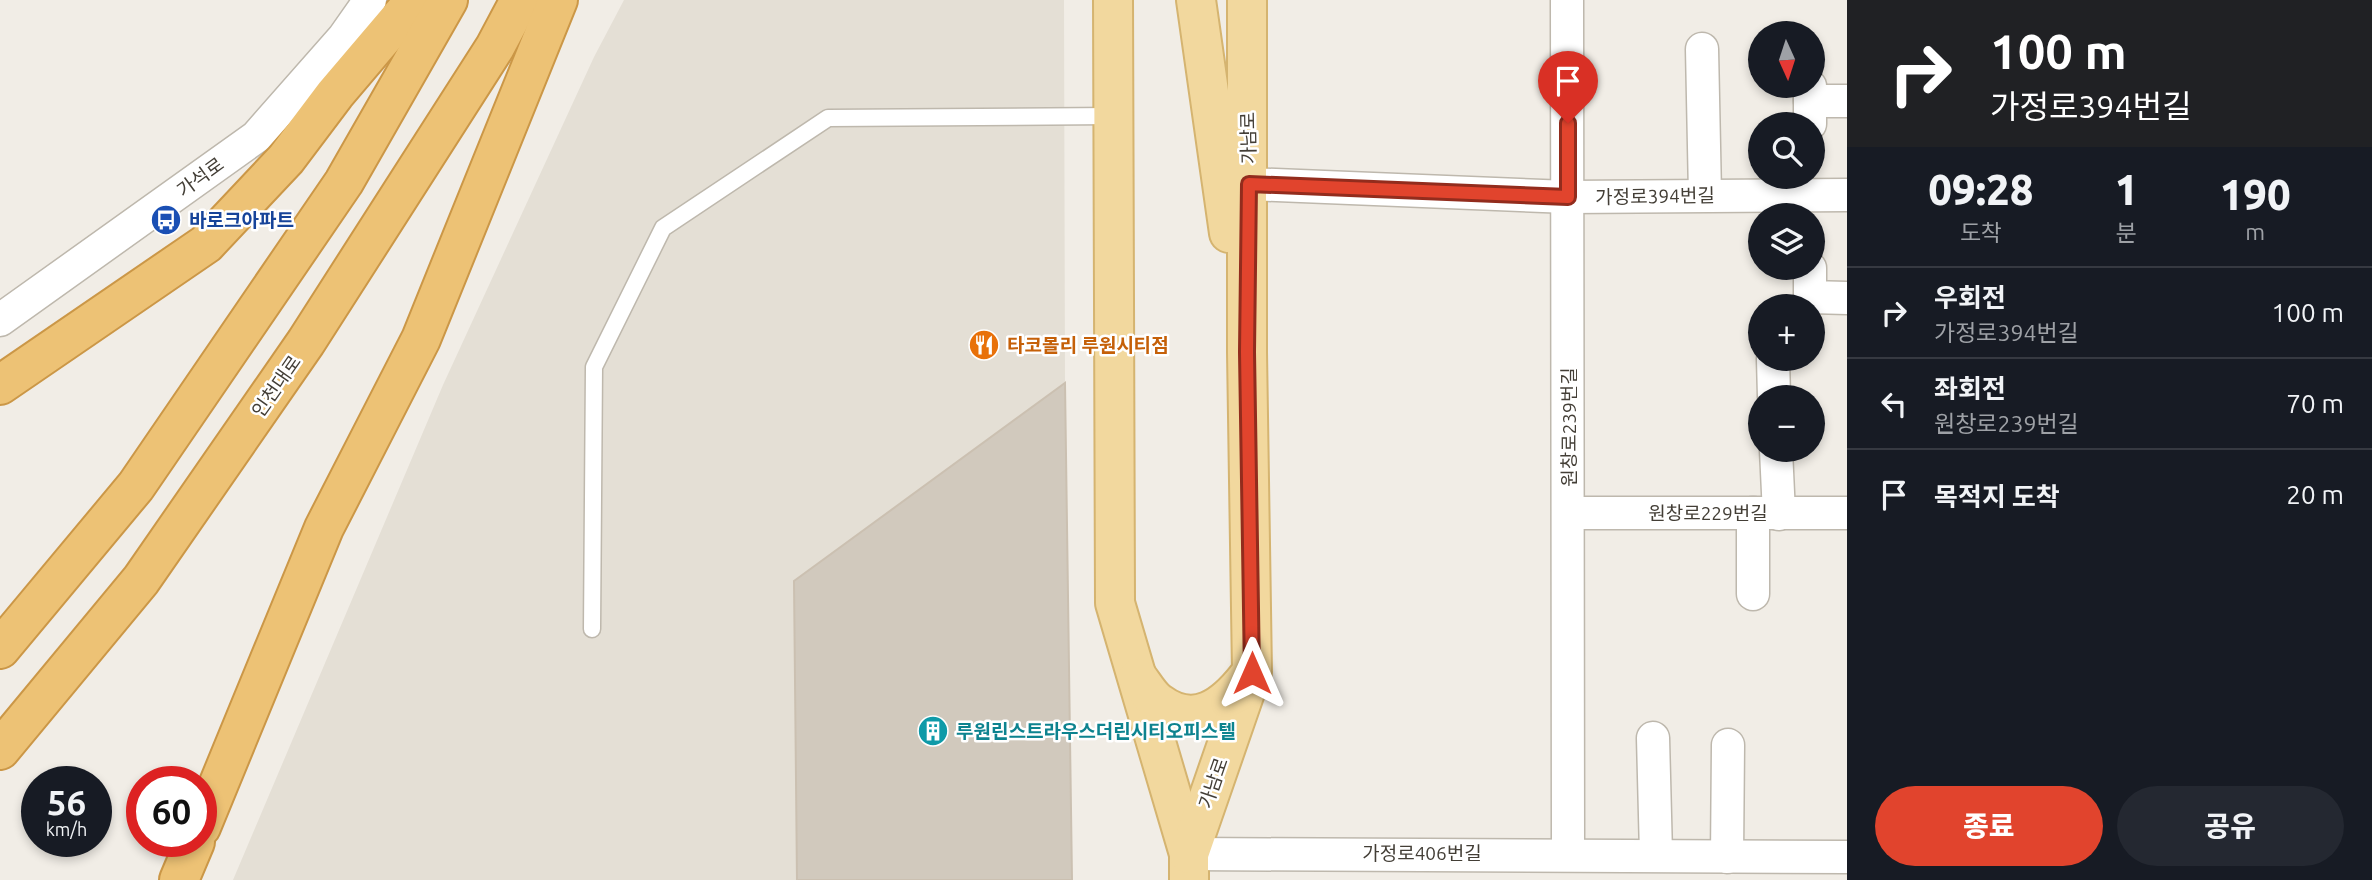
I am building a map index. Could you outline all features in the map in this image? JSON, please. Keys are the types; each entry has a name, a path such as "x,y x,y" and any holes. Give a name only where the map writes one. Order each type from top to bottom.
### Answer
{"highway":[{"path":"0,384 206,244 286,159 335,94 415,0"},
{"path":"0,649 136,486 344,182 448,0"},
{"name":"인천대로","path":"0,750 141,580 282,376 495,47 520,0"},
{"path":"217,788 324,528 421,339 558,0"},
{"path":"180,880 189,857"}],"main road":[{"name":"가남로","path":"1112,0 1115,603 1189,867"},
{"path":"1196,0 1247,352"},
{"name":"가남로","path":"1189,867 1252,673 1247,352 1247,0"},
{"path":"1138,678 1159,704 1187,715 1209,712 1228,702 1252,673"}],"street":[{"name":"원창로239번길","path":"1567,0 1568,853"},
{"name":"가석로","path":"0,320 256,137 344,37 360,4"},
{"path":"1702,49 1705,195"},
{"path":"1810,104 1847,101"},
{"name":"가정로394번길","path":"1249,184 1568,197 1847,195"},
{"path":"1810,280 1810,297 1847,298"},
{"path":"1753,594 1774,462"},
{"name":"원창로229번길","path":"1569,513 1847,513"},
{"path":"1653,738 1656,854"},
{"path":"1727,857 1728,745"},
{"name":"가정로406번길","path":"1189,867 1568,853 1847,857"}],"lane":[{"path":"592,629 594,367 663,228 828,118 1113,116"}],"shaded area":[{"path":"624,0 1064,0 1065,383 794,581 797,880 233,880 443,385 594,57"}],"building":[{"name":"루원린스트라우스더린시티오피스텔","path":"1065,383 1072,880 797,880 794,581"}],"place":[{"name":"바로크아파트","path":"166,220"},
{"name":"타코몰리 루원시티점","path":"984,345"},
{"name":"루원린스트라우스더린시티오피스텔","path":"933,731"}],"route":[{"path":"1252,673 1247,352 1249,184 1568,197 1568,123"}]}
